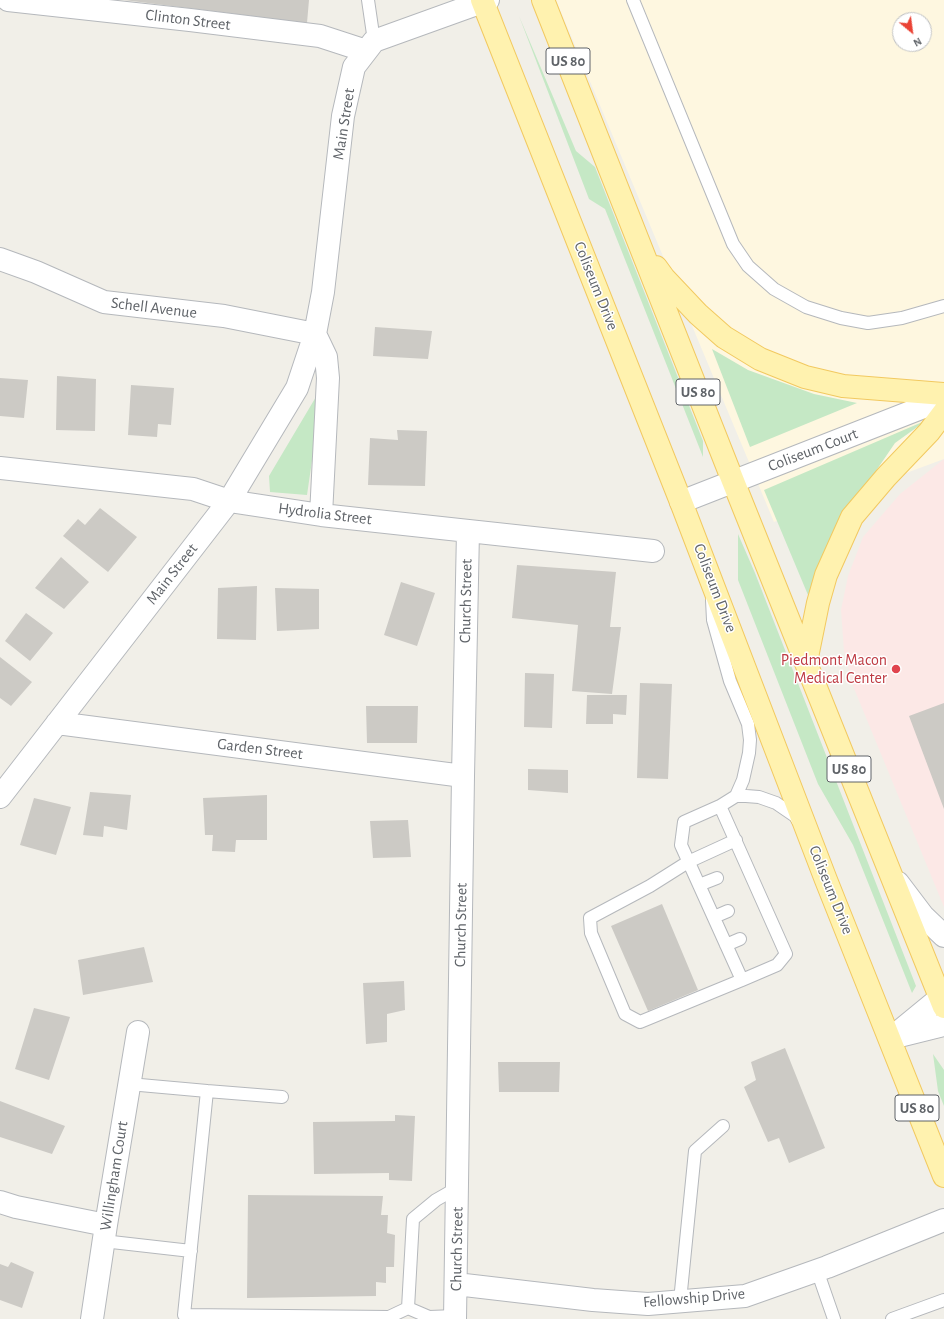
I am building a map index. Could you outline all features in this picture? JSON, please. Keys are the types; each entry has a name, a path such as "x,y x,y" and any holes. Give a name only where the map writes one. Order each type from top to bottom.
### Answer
{"main road":[{"name":"US 80","path":"543,0 733,481 943,1000"},
{"name":"Coliseum Drive","path":"484,1 944,1176"},
{"path":"642,250 664,278 698,314 724,336 760,359 805,377 843,386 944,394"},
{"path":"806,662 818,603 826,575 852,518 886,477 929,432 944,412"}],"street":[{"name":"Clinton Street","path":"8,0 35,1 320,36 370,46"},
{"path":"370,46 484,1"},
{"name":"Main Street","path":"0,797 229,501 297,388 315,334 323,292 343,116 354,67 370,46"},
{"name":"Schell Avenue","path":"0,259 36,272 104,302 224,316 315,334"},
{"path":"315,334 326,357 328,378 321,515"},
{"name":"Coliseum Court","path":"681,502 944,399"},
{"name":"Hydrolia Street","path":"0,468 193,489 229,501 321,515 653,550"},
{"name":"Church Street","path":"456,1318 463,776 468,531"},
{"name":"Garden Street","path":"57,723 463,776"},
{"path":"893,877 923,916 944,936"},
{"path":"890,1039 943,1000"},
{"path":"890,1039 944,1026"},
{"name":"Willingham Court","path":"92,1319 104,1233 138,1032"},
{"path":"0,1202 104,1233"},
{"name":"Fellowship Drive","path":"456,1284 593,1300 648,1304 744,1296 817,1270 944,1220"}],"lane":[{"path":"368,0 370,46"},
{"path":"633,0 733,244 748,266 774,289 799,304 840,318 868,323 902,318 944,306"},
{"path":"710,577 713,620 730,681 748,724 750,740 749,753 743,780 736,796"},
{"path":"742,980 681,845 684,822 720,806 736,796 759,797 776,803 794,816 810,837"},
{"path":"720,806 736,840 743,867 768,927 786,954 777,965 640,1022 625,1014 591,933 590,918 650,886 688,862 736,840"},
{"path":"699,885 717,878"},
{"path":"714,917 728,911"},
{"path":"726,945 740,939"},
{"path":"129,1084 282,1097"},
{"path":"207,1091 184,1314 389,1317 408,1308 429,1317 456,1318"},
{"path":"680,1301 695,1151 723,1126"},
{"path":"408,1308 413,1219 436,1200 457,1188"},
{"path":"104,1233 191,1251"},
{"path":"817,1270 834,1319"},
{"path":"892,1319 916,1315 944,1300"}],"shaded area":[{"path":"556,0 944,0 944,459 774,522"},
{"name":"Piedmont Macon Medical Center","path":"944,459 944,907 853,686 844,651 841,610 848,576 863,537 900,494"}],"green space":[{"path":"519,16 576,151 595,167 703,441 703,457 605,209 589,199"},
{"path":"712,349 748,370 814,394 857,403 750,447"},
{"path":"323,385 307,495 270,492 269,476"},
{"path":"927,420 895,443 839,525 808,595 764,490"},
{"path":"738,534 755,573 916,986 912,993 853,845 818,784 738,580"},
{"path":"933,1054 944,1070 944,1106 938,1091"}],"building":[{"path":"124,0 309,0 307,23"},
{"path":"375,327 432,331 428,359 373,356"},
{"path":"57,376 96,379 95,431 56,430"},
{"path":"0,378 28,380 24,418 0,416"},
{"path":"131,385 174,388 171,425 158,424 157,437 128,435"},
{"path":"397,430 427,431 425,486 368,485 370,438 398,440"},
{"path":"100,508 137,537 108,572 63,536 78,519 85,525"},
{"path":"61,557 89,582 64,609 35,588"},
{"path":"517,565 616,572 610,627 621,627 612,694 572,691 578,625 512,618"},
{"path":"401,582 435,593 417,646 384,635"},
{"path":"257,586 256,640 217,639 218,588"},
{"path":"275,588 319,589 319,629 277,631"},
{"path":"26,613 53,633 30,661 5,641"},
{"path":"0,657 32,682 11,706 0,698"},
{"path":"525,673 554,674 552,728 524,727"},
{"path":"640,683 672,684 668,779 637,778"},
{"path":"587,695 627,695 626,715 613,714 613,724 586,724"},
{"path":"944,703 944,809 909,716"},
{"path":"366,706 418,706 417,743 367,743"},
{"path":"528,769 568,770 568,793 528,790"},
{"path":"90,792 131,795 127,830 104,826 103,837 83,835"},
{"path":"267,795 267,840 236,840 235,852 212,851 213,835 205,835 203,798"},
{"path":"34,798 71,807 56,855 20,845"},
{"path":"408,820 411,857 373,858 370,821"},
{"path":"662,904 698,990 648,1011 611,926"},
{"path":"144,947 153,982 83,995 78,960"},
{"path":"404,981 405,1010 387,1014 387,1042 366,1044 363,983"},
{"path":"34,1008 70,1017 49,1080 15,1069"},
{"path":"785,1048 825,1148 789,1163 779,1138 768,1142 744,1087 756,1080 751,1062"},
{"path":"498,1062 560,1062 559,1092 499,1092"},
{"path":"0,1101 65,1126 52,1154 0,1137"},
{"path":"395,1115 415,1116 412,1181 389,1180 389,1173 314,1174 313,1122 395,1121"},
{"path":"248,1195 383,1196 381,1215 388,1215 387,1233 395,1235 394,1267 386,1267 386,1283 376,1282 376,1296 247,1298"},
{"path":"11,1262 34,1272 22,1308 0,1300 0,1264 8,1267"}],"place":[{"name":"Piedmont Macon Medical Center","path":"896,669"}]}
